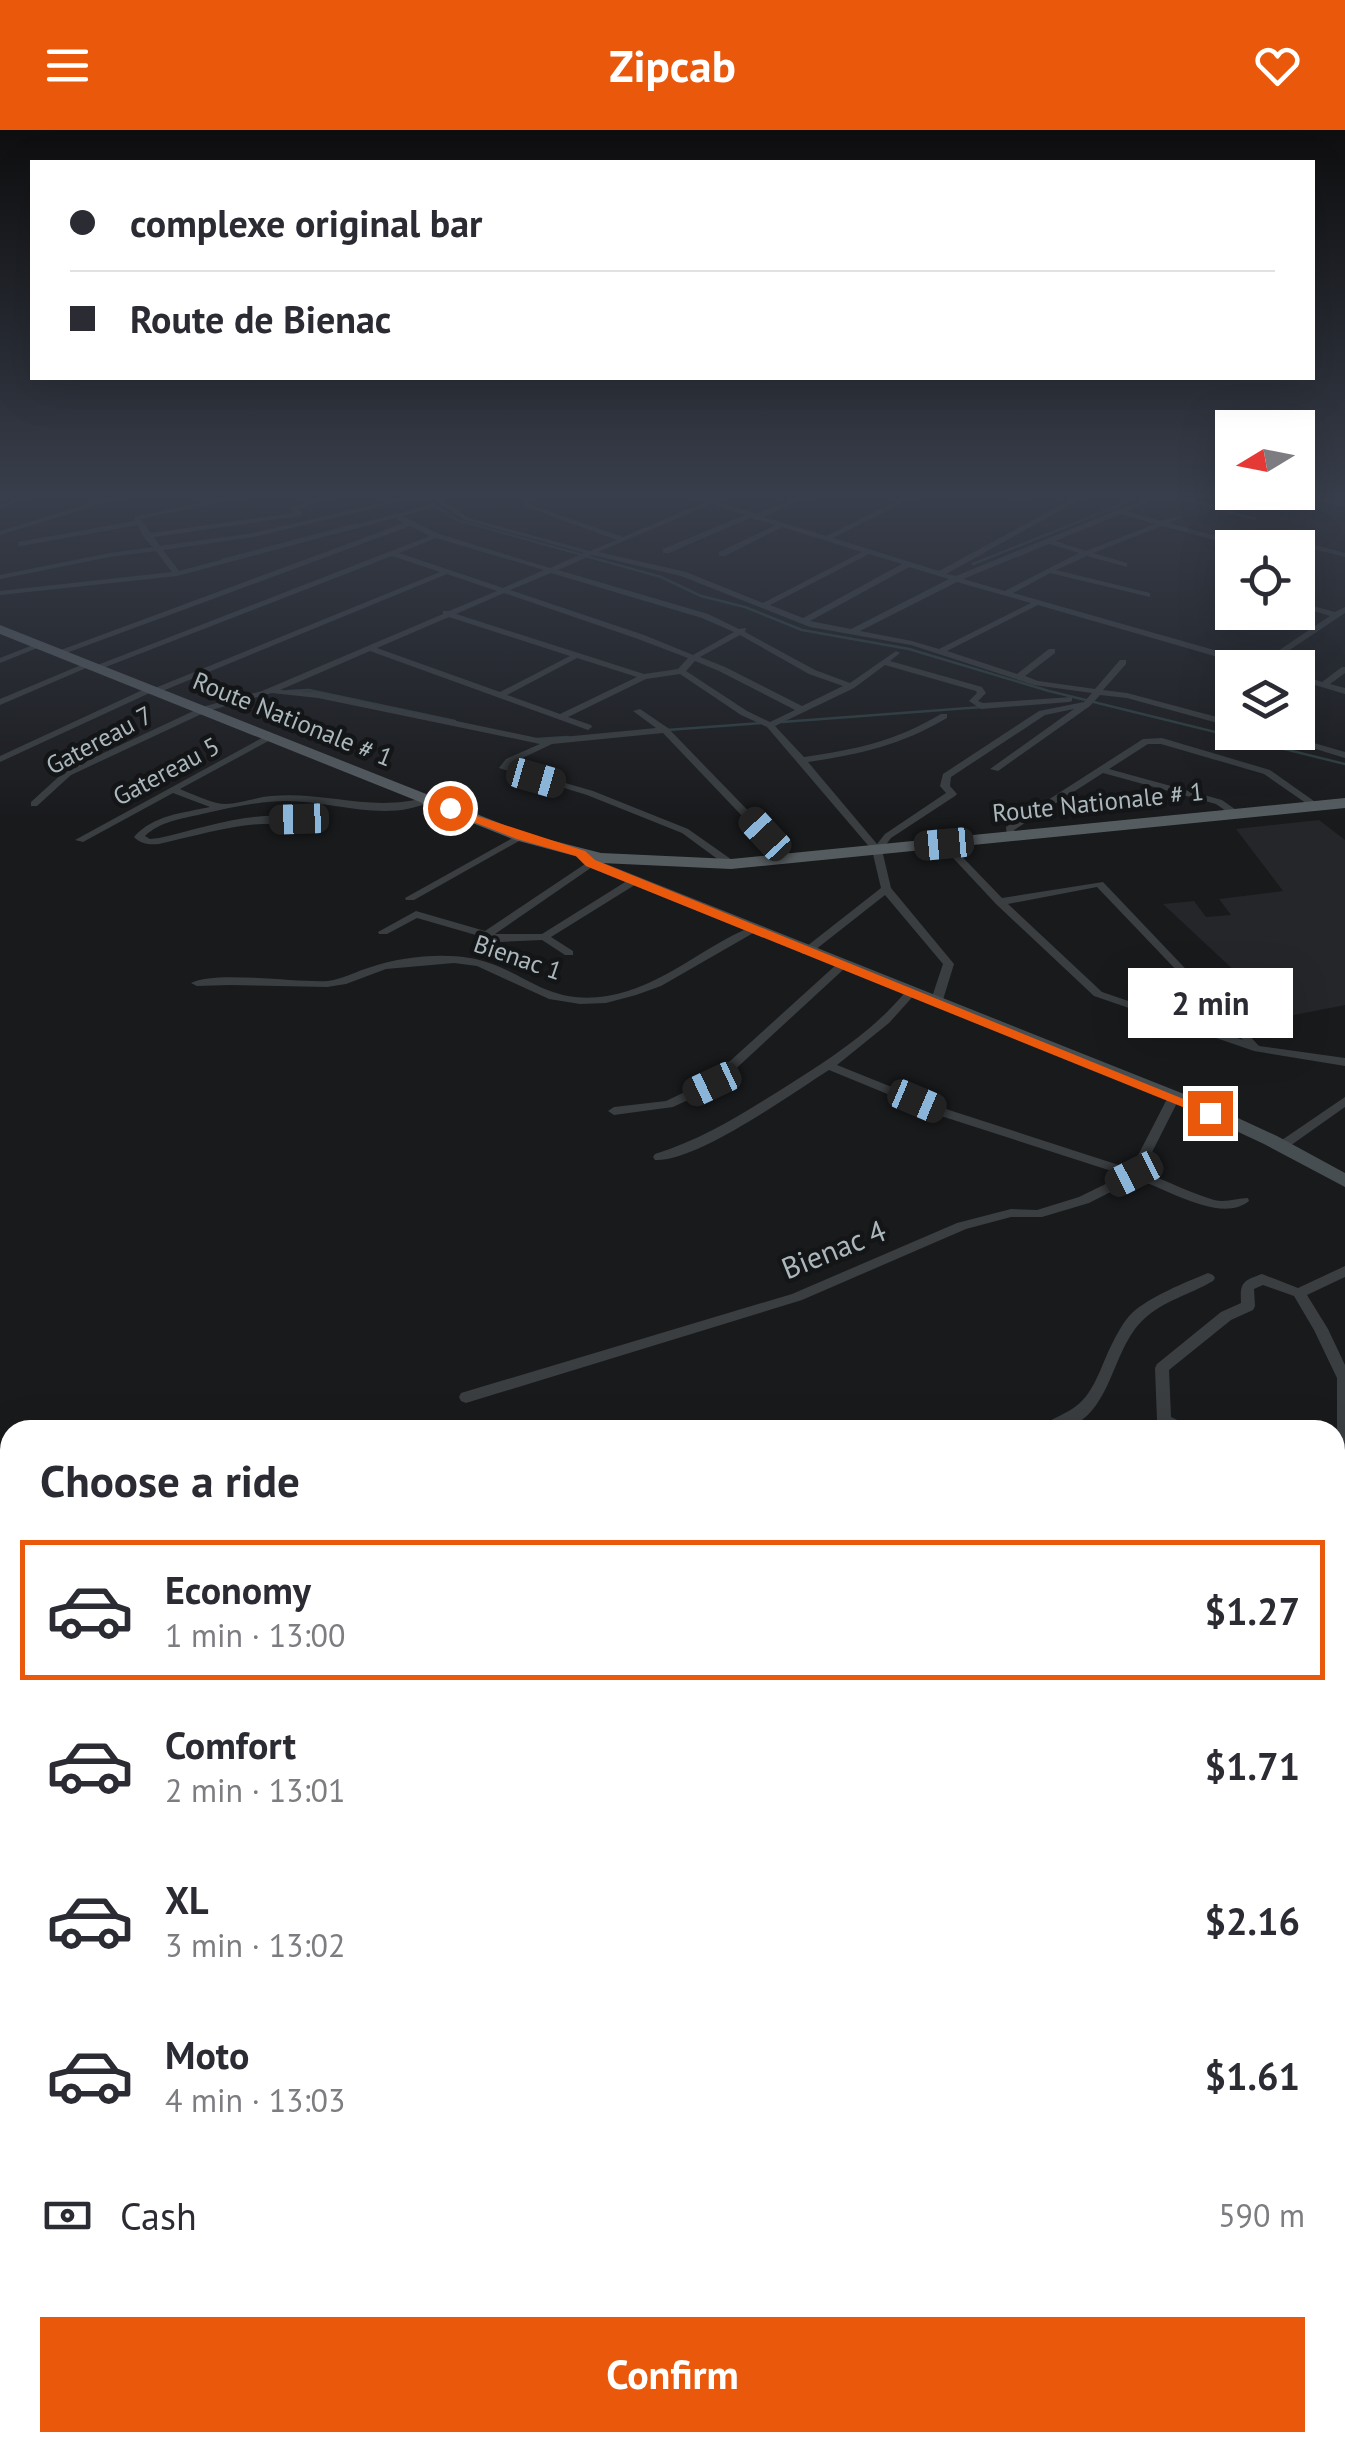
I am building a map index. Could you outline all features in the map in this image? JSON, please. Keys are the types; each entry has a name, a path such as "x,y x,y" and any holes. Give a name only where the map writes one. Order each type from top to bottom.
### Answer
{"main road":[{"name":"Route Nationale # 1","path":"0,629 154,689 196,713 271,736 521,837 586,858 731,864 788,860 1345,803"},
{"path":"586,858 751,930 1174,1097 1283,1145 1345,1181"}],"street":[{"path":"61,654 200,602"},
{"path":"0,702 263,602"},
{"path":"0,759 154,689 372,602"},
{"path":"265,693 471,602"},
{"path":"533,602 693,658 802,710"},
{"path":"655,602 743,630 803,671 851,686"},
{"path":"759,602 804,621 941,652 1090,698 1215,721"},
{"path":"766,605 771,602"},
{"path":"804,621 838,602"},
{"path":"852,632 909,602"},
{"path":"941,652 1037,602"},
{"path":"1039,602 1215,652"},
{"path":"1315,607 1341,612"},
{"path":"1287,650 1341,612"},
{"path":"446,614 644,678"},
{"path":"563,716 644,678 680,671 693,658 743,630"},
{"path":"0,661 42,645"},
{"path":"368,647 588,727"},
{"path":"1020,676 1052,651"},
{"path":"770,725 851,686 896,653"},
{"path":"502,694 577,655"},
{"path":"995,769 1090,698 1123,662"},
{"path":"887,663 980,690 982,693 973,701 981,706 1090,698"},
{"path":"1323,685 1345,669"},
{"path":"680,671 744,713 770,725 877,850 886,889 949,964 936,1003"},
{"path":"1315,682 1345,691"},
{"path":"265,693 304,692 528,741 554,742 665,730"},
{"name":"Gatereau 7","path":"34,804 34,799 68,773 196,713 265,693"},
{"path":"877,850 888,836 952,794 945,786 946,776 1042,713 1090,698"},
{"path":"638,711 665,730 788,860"},
{"path":"802,760 872,750 905,740 944,716"},
{"name":"Gatereau 5","path":"80,840 271,736"},
{"path":"1010,836 1009,830 1140,742 1162,740 1267,772 1316,806"},
{"path":"554,742 508,760 504,768 590,792 684,831 731,864"},
{"path":"1315,746 1345,755"},
{"path":"1100,769 1218,802 1236,814"},
{"path":"173,790 220,808"},
{"path":"318,828 299,819 268,820 158,841 139,837 153,824 286,798 393,808 428,800"},
{"path":"410,898 521,837"},
{"path":"944,844 1098,994 1258,1049 1345,1062"},
{"path":"488,934 586,858"},
{"path":"383,932 416,914 500,939 544,937 634,881"},
{"path":"1000,902 1099,884 1258,1049"},
{"path":"806,952 886,889"},
{"name":"Bienac 1","path":"197,983 236,978 330,984 386,966 457,959 485,964 554,997 625,998 751,930"},
{"path":"544,937 569,953"},
{"path":"614,1111 669,1104 712,1084 841,966"},
{"path":"659,1157 732,1128 830,1066 898,1009 911,992"},
{"path":"1310,1058 1345,1050"},
{"path":"830,1066 946,1113 1223,1207 1243,1202"},
{"path":"1134,1174 1174,1097"},
{"path":"1283,1145 1345,1100"},
{"name":"Bienac 4","path":"466,1396 797,1297 962,1226 1011,1213 1037,1214 1084,1200 1134,1174"},
{"path":"1299,1293 1345,1271"},
{"path":"1070,1420 1095,1400 1136,1316 1208,1278"},
{"path":"1164,1420 1162,1368 1226,1316 1248,1306 1247,1286 1262,1279 1299,1293 1345,1378 1345,1441"}],"shaded area":[{"path":"1319,820 1345,840 1345,1005 1284,1017 1163,904 1194,901 1206,917 1231,915 1219,899 1283,891 1236,829"}],"waterway":[{"path":"726,602 802,630 909,649 1049,691 1345,764"},
{"path":"288,691 309,690 455,721"},
{"path":"782,722 982,707"},
{"path":"667,730 762,723"},
{"path":"537,739 568,737"}],"route":[{"path":"450,808 521,837 580,854 590,863 751,930 1210,1113"}]}
